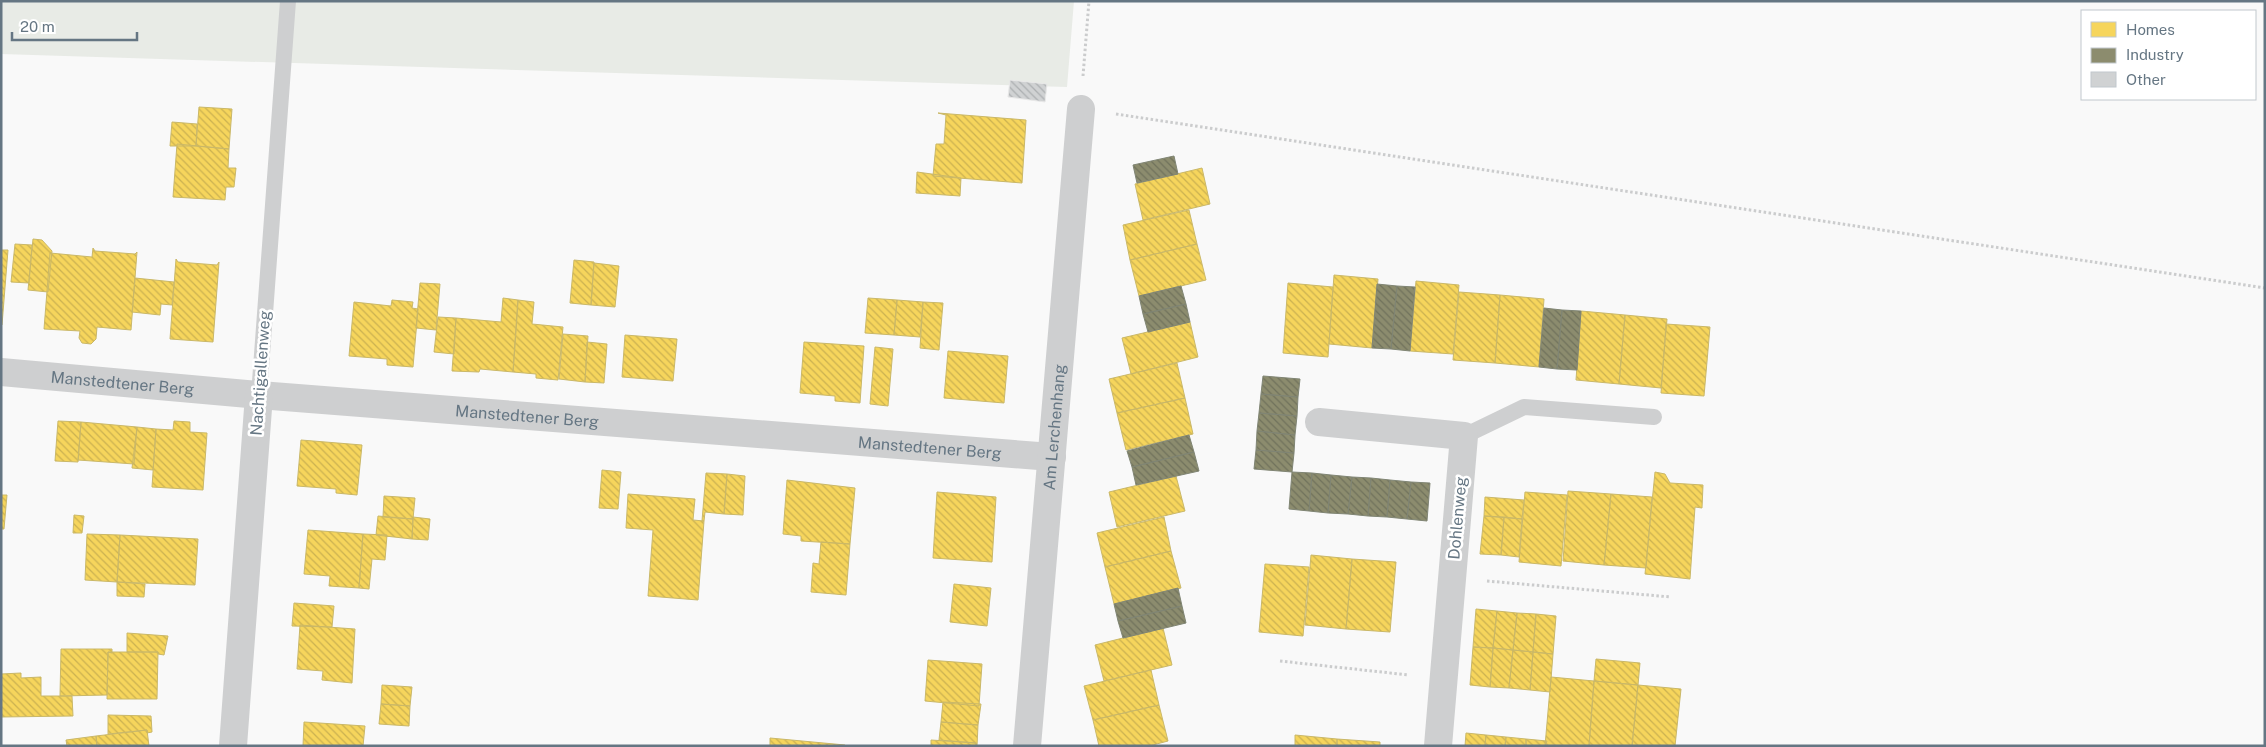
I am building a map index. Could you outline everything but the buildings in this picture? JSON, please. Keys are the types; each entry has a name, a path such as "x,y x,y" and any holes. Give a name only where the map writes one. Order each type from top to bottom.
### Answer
{"street":[{"name":"Am Lerchenhang","path":"1027,746 1081,109"},
{"name":"Manstedtener Berg","path":"1,372 259,395 1052,457"},
{"name":"Nachtigallenweg","path":"233,746 259,395"},
{"path":"1319,422 1464,436"},
{"name":"Dohlenweg","path":"1438,746 1464,436"}],"lane":[{"name":"Nachtigallenweg","path":"259,395 288,1"},
{"path":"1464,436 1524,407 1654,417"}],"path":[{"path":"1089,1 1081,109 2265,288"},
{"path":"1452,578 1671,597"},
{"path":"1280,661 1444,678"}],"shaded area":[{"path":"1,1 1074,1 1067,87 1,54"}]}
